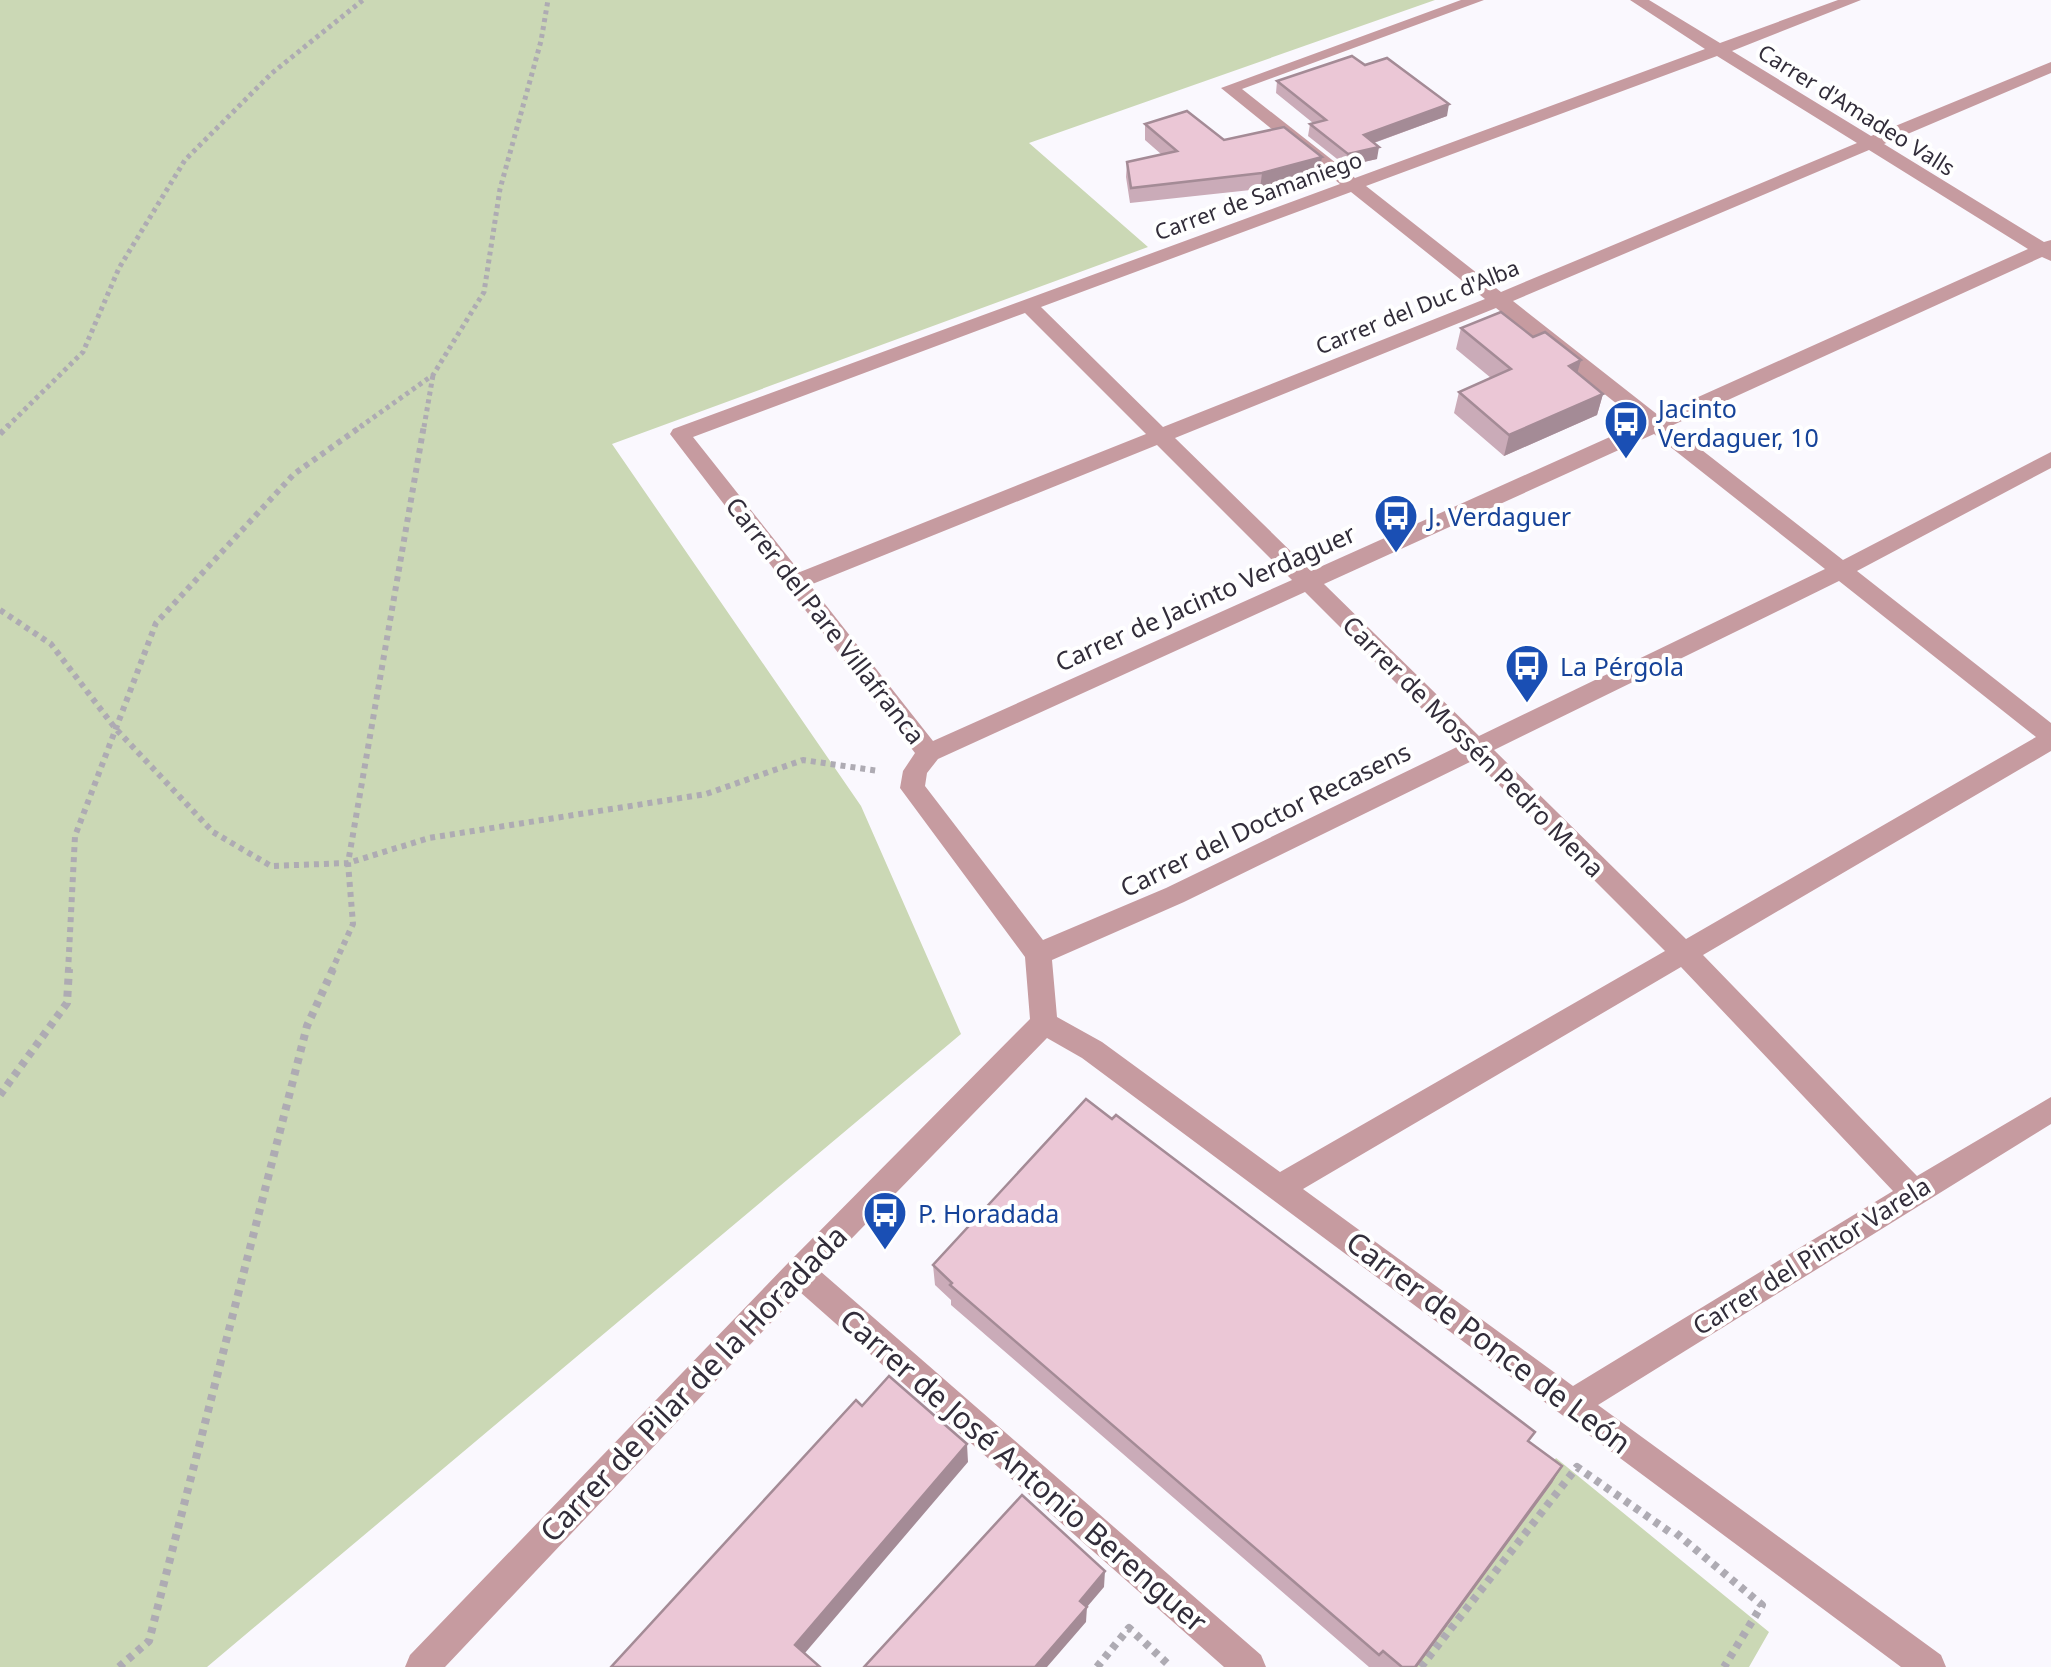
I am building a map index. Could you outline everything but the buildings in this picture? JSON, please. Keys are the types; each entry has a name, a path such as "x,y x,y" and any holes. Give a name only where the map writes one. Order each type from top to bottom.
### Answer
{"street":[{"path":"1280,1187 2051,738 1659,423 1230,88 1476,0"},
{"name":"Carrer d'Amadeo Valls","path":"1638,0 2048,251"},
{"name":"Carrer de Samaniego","path":"680,434 1853,0"},
{"name":"Carrer del Duc d'Alba","path":"798,581 1499,300 1867,142 2051,68"},
{"name":"Carrer de Jacinto Verdaguer","path":"922,762 1308,580 2048,251"},
{"name":"Carrer de Mossén Pedro Mena","path":"1030,307 1685,954 1913,1192"},
{"name":"Carrer del Pare Villafranca","path":"680,434 798,581 922,762 912,788 1038,954"},
{"name":"Carrer del Doctor Recasens","path":"1038,954 1175,895 1844,570 2051,459"},
{"path":"1038,954 1044,1023"},
{"name":"Carrer de Ponce de León","path":"1044,1023 1092,1050 1929,1667"},
{"name":"Carrer de Pilar de la Horadada","path":"422,1667 799,1272 1044,1023"},
{"name":"Carrer del Pintor Varela","path":"1572,1403 2051,1109"},
{"name":"Carrer de José Antonio Berenguer","path":"799,1272 1249,1667"}],"path":[{"path":"0,434 82,352 119,268 185,160 272,74 363,0"},
{"path":"119,1667 150,1641 306,1026 353,924 348,862 433,375 484,292 500,189 541,41 548,0"},
{"path":"0,1095 67,1003 75,836 156,623 294,474 433,375"},
{"path":"0,610 51,644 116,728 213,832 270,866 348,862 430,838 706,794 803,760 922,762"},
{"path":"1421,1667 1577,1467 1762,1605 1724,1667"},
{"path":"1674,1536 1699,1499"},
{"path":"1097,1667 1130,1628 1171,1667"}],"green space":[{"path":"0,0 1435,0 1029,143 1148,247 612,444 861,806 961,1034 207,1667 0,1667"},
{"path":"1556,1458 1769,1632 1749,1667 1401,1667"}],"place":[{"name":"Jacinto Verdaguer, 10","path":"1626,460"},
{"name":"J. Verdaguer","path":"1396,554"},
{"name":"La Pérgola","path":"1527,704"},
{"name":"P. Horadada","path":"885,1251"}]}
